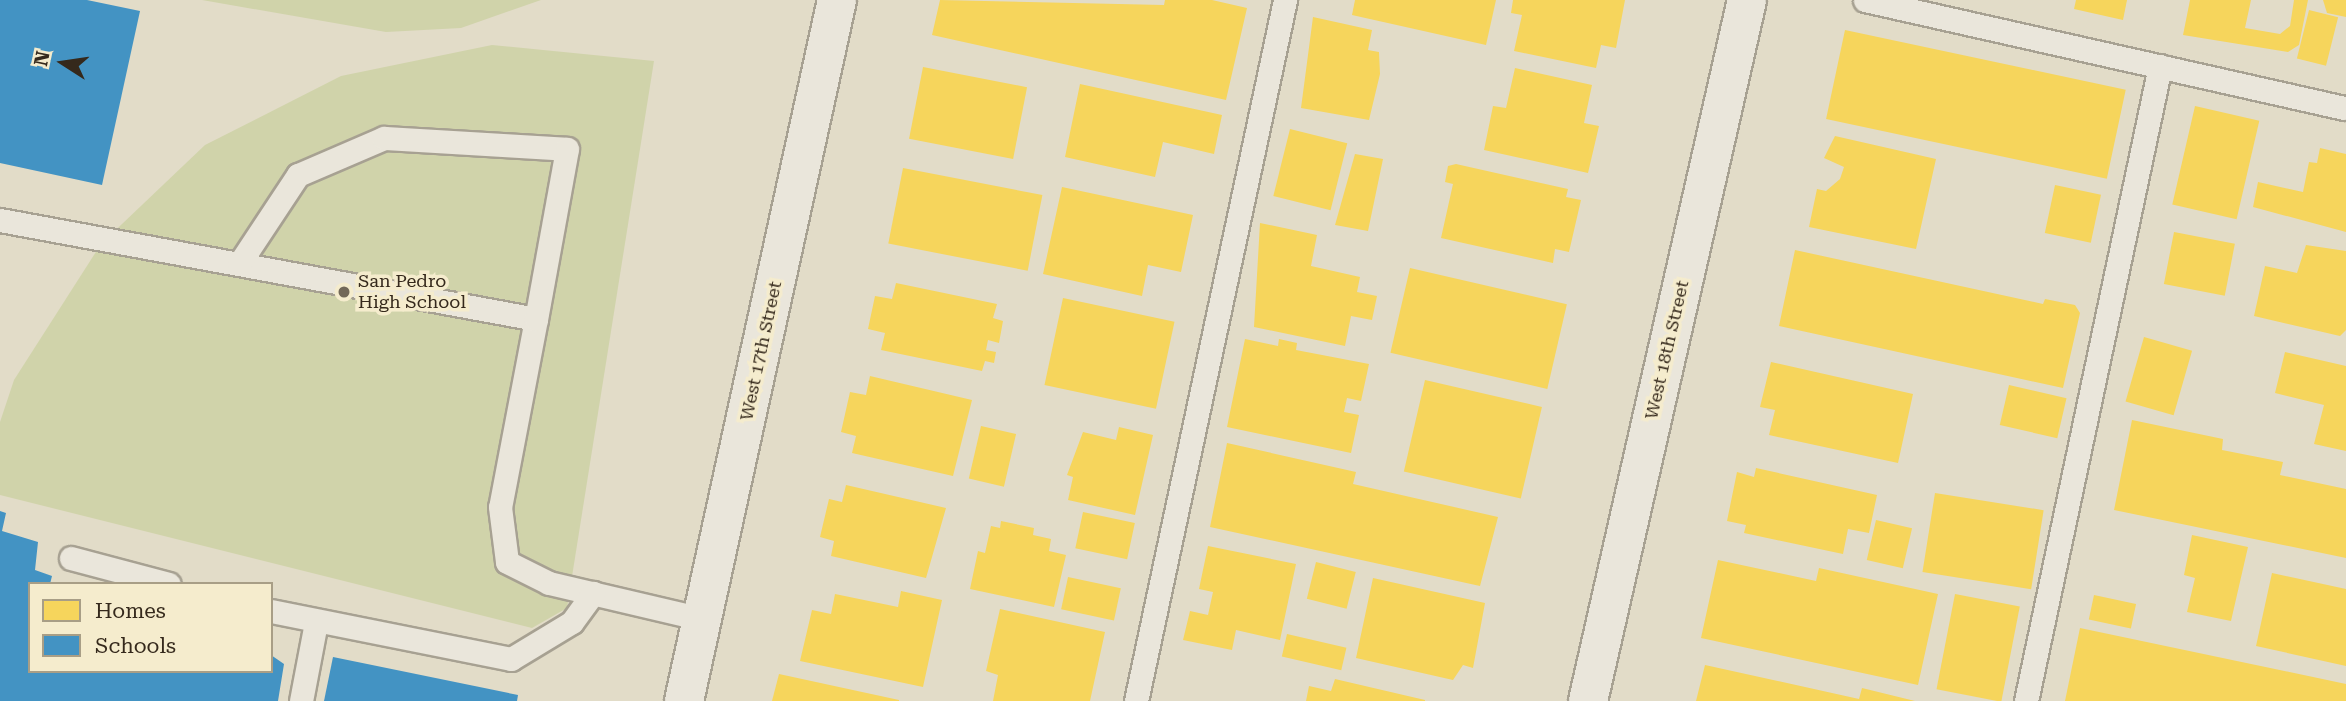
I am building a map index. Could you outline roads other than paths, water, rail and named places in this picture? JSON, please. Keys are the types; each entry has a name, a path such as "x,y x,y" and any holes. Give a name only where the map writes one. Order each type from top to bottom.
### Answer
{"street":[{"name":"West 17th Street","path":"684,701 837,0"},
{"name":"West 18th Street","path":"1588,701 1746,0"}],"lane":[{"path":"1136,701 1285,0"},
{"path":"1866,0 2346,108"},
{"path":"2026,701 2160,66"},
{"path":"239,264 298,175 384,138 567,149 500,507 507,562 549,583 702,619"},
{"path":"0,220 536,319"},
{"path":"71,558 161,582"},
{"path":"273,611 511,659 572,622 593,593"},
{"path":"301,701 316,622"}],"place":[{"name":"San Pedro High School","path":"344,292"}]}
